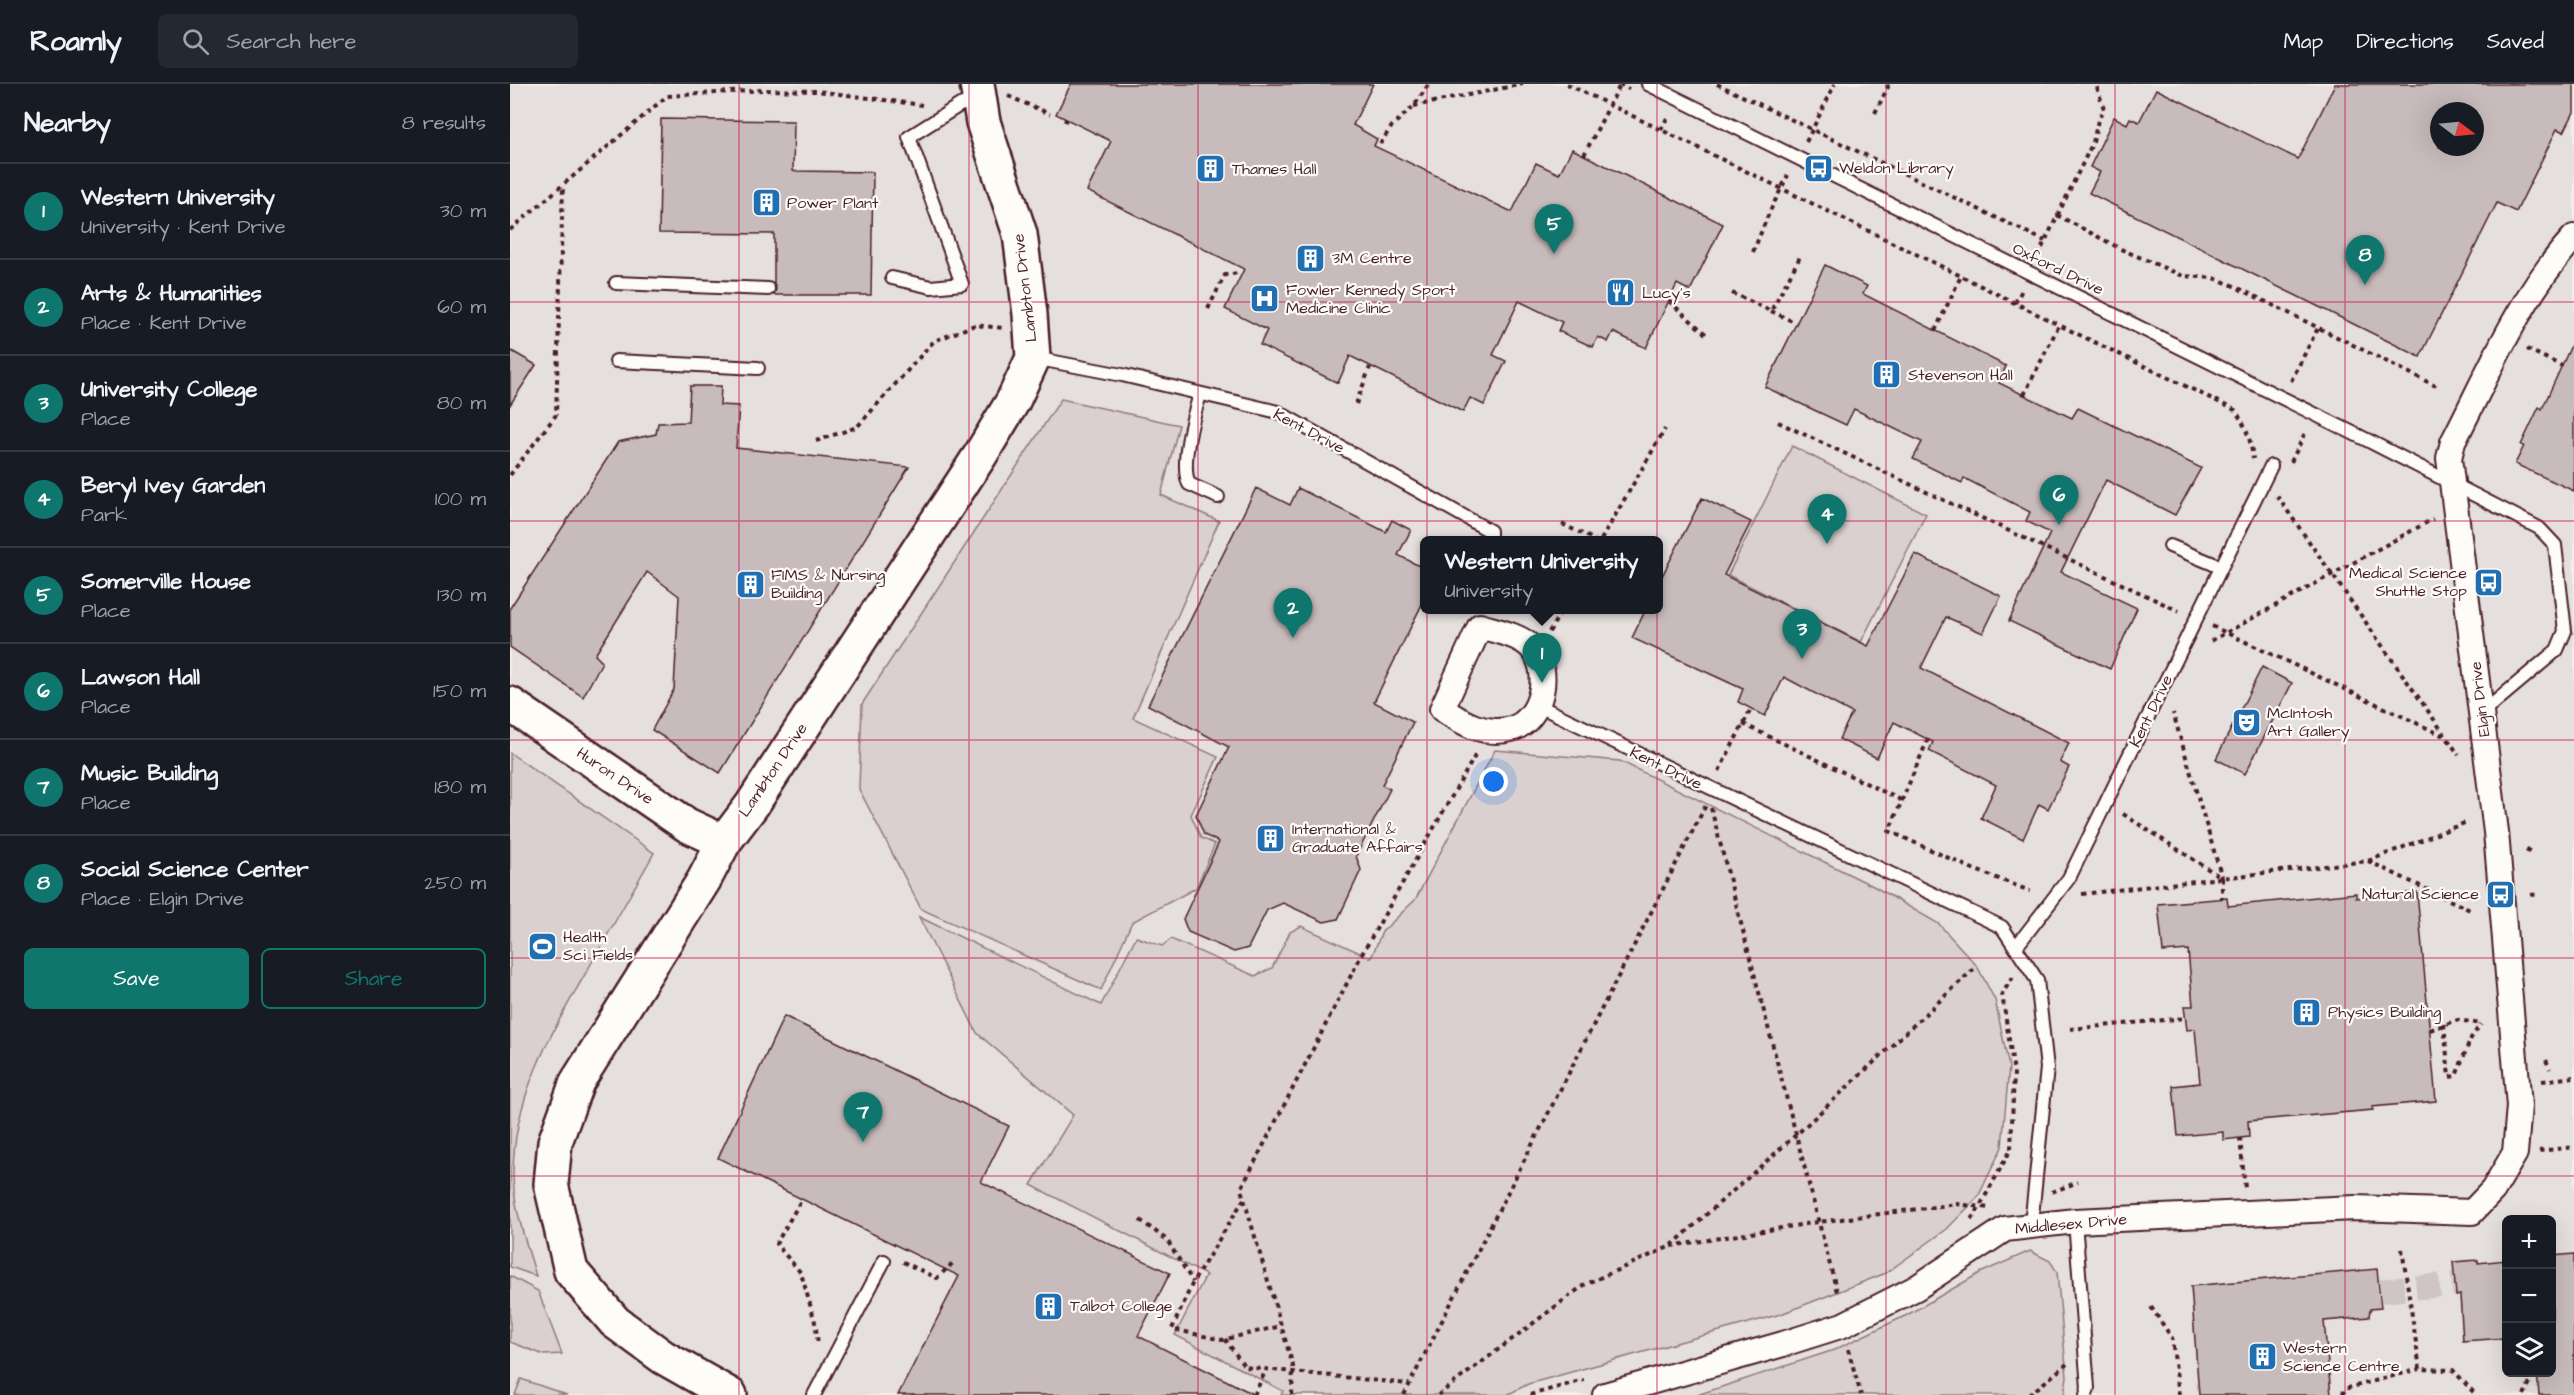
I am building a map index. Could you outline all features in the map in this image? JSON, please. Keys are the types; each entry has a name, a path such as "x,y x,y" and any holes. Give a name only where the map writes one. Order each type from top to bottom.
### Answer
{"street":[{"name":"Lambton Drive","path":"730,1395 663,1357 615,1322 571,1271 552,1184 555,1142 577,1082 699,888 724,842 752,805 981,454 1013,401 1032,344 1020,234 983,122 986,92"},
{"name":"Elgin Drive","path":"2493,1190 2515,1153 2519,1106 2496,832 2454,483 2449,458 2453,442 2523,304 2555,257 2574,237"},
{"path":"1482,618 1531,647 1543,669 1543,686 1536,705 1525,720 1516,727 1491,731 1476,729 1442,709 1482,618"},
{"name":"Huron Drive","path":"510,704 687,825 724,842"},
{"name":"Middlesex Drive","path":"1605,1395 1843,1325 1916,1288 2006,1229 2075,1221 2355,1208 2472,1212 2493,1190"}],"lane":[{"name":"Oxford Drive","path":"1648,84 2454,483 2539,528 2555,545 2565,631 2557,650 2481,714"},
{"path":"892,278 931,286 962,284 909,137 960,105 986,92"},
{"path":"616,283 768,289"},
{"name":"Kent Drive","path":"1032,344 1122,375 1278,412 1490,531 1490,536"},
{"path":"616,361 758,368"},
{"path":"1200,395 1193,415 1185,475 1189,484 1218,497"},
{"name":"Kent Drive","path":"2016,947 2069,878 2271,466"},
{"path":"2170,546 2222,567"},
{"name":"Kent Drive","path":"1536,705 2002,927 2037,980 2047,1068 2031,1226"},
{"path":"2075,1221 2088,1388 2086,1395"},
{"path":"814,1395 884,1262"}],"path":[{"path":"1380,144 1392,126 1414,106 1429,84"},
{"path":"1414,106 1522,84"},
{"path":"1567,84 2235,410 2245,425 2251,445 2253,465"},
{"path":"1584,155 1620,84"},
{"path":"1717,84 2045,241"},
{"path":"1875,113 1888,87 1887,84"},
{"path":"2036,262 2093,142 2098,120 2104,109 2096,84"},
{"path":"510,230 668,96 763,90 818,91 927,106"},
{"path":"986,92 1050,114"},
{"path":"510,475 556,415 563,186"},
{"path":"1753,252 1769,213"},
{"path":"2057,215 2123,250 2183,276 2214,278 2436,386"},
{"path":"1772,312 1801,255"},
{"path":"1208,309 1225,275 1238,273"},
{"path":"1935,331 1961,276"},
{"path":"1732,293 1796,323"},
{"path":"1669,301 1709,337"},
{"path":"816,441 857,427 934,341 975,325 1032,344"},
{"path":"2024,395 2059,325"},
{"path":"2286,391 2318,328"},
{"path":"2506,338 2562,366"},
{"path":"1356,404 1370,367"},
{"path":"1778,422 2447,738"},
{"path":"2288,468 2311,423"},
{"path":"1603,536 1665,429"},
{"path":"2251,445 2258,445"},
{"path":"2270,503 2275,493 2460,756"},
{"path":"2211,640 2442,514"},
{"path":"1563,524 1587,536"},
{"path":"1722,764 1751,709"},
{"path":"2173,712 2222,878 2222,898"},
{"path":"1743,724 1903,801"},
{"path":"1292,1395 1293,1373 1241,1189 1362,954 1491,731"},
{"path":"1928,739 1889,831 1973,869 2030,891"},
{"path":"1404,1395 1709,800 1837,1293"},
{"path":"2123,814 2222,878"},
{"path":"2082,894 2368,861 2467,822"},
{"path":"2527,853 2530,847"},
{"path":"2368,861 2472,911"},
{"path":"2531,895 2539,894"},
{"path":"1966,1222 1975,1215 2011,1149 2014,1072 2002,994 2024,960"},
{"path":"1671,1246 1797,1134 1977,966"},
{"path":"2070,1029 2186,1018"},
{"path":"2430,1029 2458,1020"},
{"path":"2444,1024 2449,1077 2456,1076 2471,1038 2481,1024"},
{"path":"2546,1060 2550,1069"},
{"path":"2240,1138 2245,1189"},
{"path":"2515,1153 2574,1147"},
{"path":"1438,1395 1584,1285 1671,1246 1818,1222 1957,1204 1994,1208 2033,1199 2078,1182"},
{"path":"1244,1198 1193,1282 1172,1329 1225,1339 1281,1326"},
{"path":"800,1202 776,1244 801,1273 815,1322 822,1380"},
{"path":"1140,1220 1167,1240 1193,1282"},
{"path":"2402,1249 2420,1369"},
{"path":"897,1270 901,1261 937,1278 955,1261"},
{"path":"2151,1307 2172,1338 2179,1395"},
{"path":"1225,1339 1245,1367 1409,1384"},
{"path":"1846,1340 1861,1395"},
{"path":"2029,1395 2085,1350"},
{"path":"2343,1395 2344,1389 2420,1369 2453,1370 2476,1395"},
{"path":"1254,1395 1266,1370"},
{"path":"1530,1395 1586,1379"},
{"path":"2524,1395 2531,1380"}],"shaded area":[{"path":"510,84 2574,84 2574,1395 510,1395"},
{"path":"1061,399 1179,425 1161,495 1219,521 1133,718 1218,757 1191,815 1201,838 1215,844 1196,888 1132,922 1101,990 921,909 859,789 862,704"},
{"path":"1792,446 1926,514 1861,642 1728,575"},
{"path":"1495,750 1620,761 1875,887 1939,924 1977,966 1995,1000 2009,1067 2002,1147 1978,1197 1947,1229 1886,1273 1781,1314 1528,1384 1507,1395 1281,1395 1283,1391 1175,1335 1206,1275 1031,1185 1073,1115 977,1033 919,917 1101,1005 1136,937 1162,946 1171,939 1255,976 1272,968 1290,932 1301,926 1371,958 1382,932 1415,900"},
{"name":"Health Sci Fields","path":"510,753 654,853 547,1043 519,1119 513,1174 515,1200 536,1276 510,1267"},
{"path":"2030,1251 2050,1261 2057,1272 2067,1377 2064,1395 1697,1395 1834,1350 1907,1315 1980,1273"},
{"path":"510,1276 538,1291 562,1354 544,1355 510,1342"},
{"path":"521,1379 567,1395 515,1395"}],"building":[{"path":"1071,84 1373,84 1353,125 1377,139 1374,146 1512,212 1536,163 1559,174 1572,149 1723,224 1690,291 1677,284 1646,348 1613,332 1608,342 1598,337 1593,347 1558,331 1562,322 1519,301 1493,355 1506,361 1484,405 1470,398 1463,412 1350,356 1338,383 1260,345 1267,330 1225,309 1244,269 1087,191 1111,141 1056,114"},
{"path":"2335,84 2574,84 2574,112 2564,132 2557,129 2516,212 2497,203 2420,357 2089,193 2100,172 2090,167 2114,117 2127,124 2130,118 2139,122 2156,89 2298,159"},
{"name":"Power Plant","path":"661,119 794,121 793,171 873,172 871,295 774,295 776,289 774,284 774,234 659,233"},
{"path":"1825,265 1867,286 1863,294 2006,366 1999,383 2072,418 2078,408 2201,468 2175,515 2106,480 2061,572 2137,608 2110,669 2009,621 2050,533 2026,521 2030,512 1964,478 1962,483 1913,459 1922,442 1854,409 1846,425 1765,387"},
{"path":"2574,339 2574,491 2515,464 2524,446 2521,445 2539,407 2542,409"},
{"path":"510,350 536,365 510,405"},
{"name":"FIMS & Nursing Building","path":"690,386 721,386 720,405 739,406 736,448 909,467 720,773 652,730 674,689 679,596 647,572 595,655 602,662 583,697 510,647 510,608 618,442 656,434 658,423 688,422"},
{"path":"1256,488 1290,505 1298,488 1386,532 1392,520 1411,530 1398,555 1420,566 1420,608 1374,702 1413,722 1382,785 1390,789 1356,856 1361,870 1338,919 1324,922 1283,903 1267,910 1248,948 1234,952 1188,932 1183,919 1219,842 1204,835 1196,815 1229,747 1148,705"},
{"path":"1702,498 1751,522 1724,575 1868,646 1915,554 2001,596 1983,633 1946,617 1921,668 2069,743 2060,762 2069,767 2048,809 2039,804 2023,839 1981,818 1996,785 1929,751 1933,742 1894,722 1877,758 1839,739 1852,713 1784,677 1765,716 1738,702 1743,689 1632,638 1644,614 1663,614 1663,574"},
{"name":"McIntosh Art Gallery","path":"2262,667 2292,683 2245,774 2216,759"},
{"name":"Physics Building","path":"2417,892 2436,1101 2372,1107 2373,1110 2248,1121 2249,1137 2223,1140 2223,1132 2178,1136 2173,1086 2200,1083 2195,1029 2187,1030 2184,1006 2193,1006 2188,950 2163,952 2158,904 2227,898 2228,906 2356,893 2356,898"},
{"path":"784,1016 1009,1126 981,1182 1170,1273 1138,1336 1255,1395 898,1395 959,1276 718,1158"},
{"path":"2574,1254 2574,1395 2539,1395 2537,1377 2556,1377 2556,1256"},
{"path":"2478,1260 2478,1263 2502,1260 2502,1338 2463,1341 2460,1295 2456,1296 2453,1262"},
{"name":"Western Science Centre","path":"2377,1269 2381,1308 2370,1309 2369,1317 2324,1321 2331,1395 2199,1395 2191,1286"}],"tunnel":[{"path":"2380,1291 2454,1284"}],"place":[{"name":"Weldon Library","path":"1818,168"},
{"name":"Thames Hall","path":"1211,169"},
{"name":"Power Plant","path":"766,203"},
{"name":"Somerville House","path":"1554,254"},
{"name":"3M Centre","path":"1311,258"},
{"name":"Social Science Center","path":"2365,285"},
{"name":"Lucy's","path":"1621,293"},
{"name":"Fowler Kennedy Sport Medicine Clinic","path":"1265,299"},
{"name":"Stevenson Hall","path":"1887,375"},
{"name":"Lawson Hall","path":"2059,525"},
{"name":"Beryl Ivey Garden","path":"1827,544"},
{"name":"Medical Science Shuttle Stop","path":"2488,582"},
{"name":"FIMS & Nursing Building","path":"750,584"},
{"name":"Arts & Humanities","path":"1293,638"},
{"name":"University College","path":"1802,659"},
{"name":"Western University","path":"1542,683"},
{"name":"McIntosh Art Gallery","path":"2246,722"},
{"name":"International & Graduate Affairs","path":"1271,838"},
{"name":"Natural Science","path":"2500,894"},
{"name":"Health Sci Fields","path":"542,946"},
{"name":"Physics Building","path":"2307,1012"},
{"name":"Music Building","path":"863,1142"},
{"name":"Talbot College","path":"1049,1306"},
{"name":"Western Science Centre","path":"2262,1357"}]}
